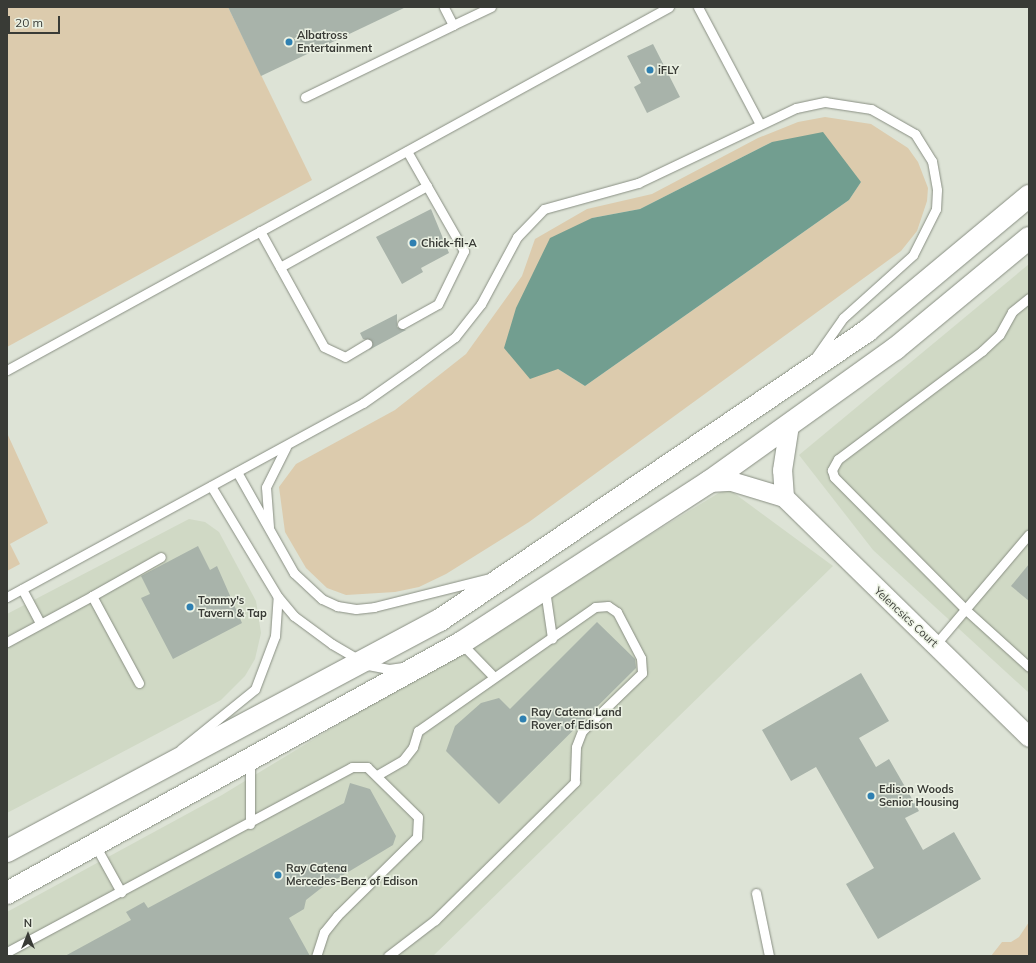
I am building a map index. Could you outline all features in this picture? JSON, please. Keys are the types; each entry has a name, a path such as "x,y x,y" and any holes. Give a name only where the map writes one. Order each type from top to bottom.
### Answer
{"highway":[{"path":"7,851 440,620 867,331 1029,196"},
{"path":"7,893 461,643 709,482 789,425 895,349 1029,238"}],"street":[{"path":"784,497 782,462 789,425"},
{"name":"Yelencsics Court","path":"709,482 731,481 784,497 1029,737"}],"lane":[{"path":"444,7 453,25"},
{"path":"305,97 491,7"},
{"path":"7,370 669,7"},
{"path":"698,7 760,124"},
{"path":"7,597 363,403 454,337 481,304 517,236 544,209 638,183 796,108 825,102 854,105 871,109 901,123 925,147 937,190 936,209 913,255 844,318 805,373"},
{"path":"402,324 438,304 464,251 407,151"},
{"path":"280,267 427,186"},
{"path":"260,231 324,347 345,357 368,344"},
{"path":"1029,298 1012,312 999,335 982,351 833,464 834,477 966,610 1029,667"},
{"path":"270,532 266,487 276,461 287,444"},
{"path":"237,472 290,566 308,588 337,606 356,609 507,575"},
{"path":"211,486 278,597 308,627 362,662 389,669 431,660"},
{"path":"935,645 1029,534"},
{"path":"7,642 92,596 161,556"},
{"path":"22,589 40,623"},
{"path":"545,589 552,638"},
{"path":"92,596 139,683"},
{"path":"156,772 255,689 275,636 278,597"},
{"path":"379,774 403,760 413,747 418,730 595,607 608,606 617,612 641,658 642,673 582,731 576,747 575,782 435,920 388,956"},
{"path":"461,643 494,677"},
{"path":"250,760 250,824"},
{"path":"7,952 250,824 352,767 367,767 379,774 418,817 417,837 337,916 324,932 316,956"},
{"path":"95,845 121,892"},
{"path":"756,893 769,956"}],"shaded area":[{"path":"7,7 228,7 312,180 7,347"},
{"path":"825,117 871,124 908,148 918,162 928,188 927,201 917,231 901,251 529,522 446,574 419,587 395,592 346,595 327,588 306,568 285,532 279,487 296,464 395,410 466,354 522,276 535,239 587,209 652,194 758,138 798,122","holes":["772,142 861,182 849,200 585,386 558,369 592,218 640,209"]},
{"path":"1029,264 1029,693 873,550 799,455"},
{"path":"7,433 48,523 10,544 20,564 7,571"},
{"path":"727,488 833,566 433,956 7,956 7,912 222,795"},
{"path":"189,519 205,522 219,532 256,601 261,633 255,659 245,676 221,700 7,813 7,614"},
{"path":"1029,922 1029,956 991,956 1002,942 1011,942 1019,937"}],"water":[{"path":"823,132 861,182 849,200 585,386 558,369 530,379 504,348 516,308 550,238 592,218 640,209 772,142"}],"building":[{"name":"Albatross Entertainment","path":"228,7 406,7 261,76"},
{"name":"iFLY","path":"653,44 680,97 647,113 634,87 641,83 627,56"},
{"name":"Chick-fil-A","path":"431,209 449,253 421,268 423,272 402,284 376,237"},
{"path":"397,314 397,327 406,330 369,350 372,341 363,339 360,333"},
{"name":"Tommy's Tavern & Tap","path":"198,546 210,570 217,566 242,623 173,659 141,598 150,594 141,576"},
{"path":"1029,564 1029,601 1011,586"},
{"name":"Ray Catena Land Rover of Edison","path":"597,622 635,659 636,668 499,804 446,751 455,726 481,703 499,698 510,709"},
{"name":"Edison Woods Senior Housing","path":"861,673 889,721 859,738 876,767 889,759 919,811 905,818 923,850 954,832 981,879 878,939 846,884 874,868 816,767 791,781 762,730"},
{"name":"Ray Catena Mercedes-Benz of Edison","path":"350,783 370,789 396,836 393,845 320,889 306,900 304,909 289,918 310,956 65,956 131,920 126,912 144,902 148,908 344,803"}],"place":[{"name":"Albatross Entertainment","path":"289,42"},
{"name":"iFLY","path":"650,70"},
{"name":"Chick-fil-A","path":"413,243"},
{"name":"Tommy's Tavern & Tap","path":"190,607"},
{"name":"Ray Catena Land Rover of Edison","path":"523,719"},
{"name":"Edison Woods Senior Housing","path":"871,796"},
{"name":"Ray Catena Mercedes-Benz of Edison","path":"278,875"}]}
